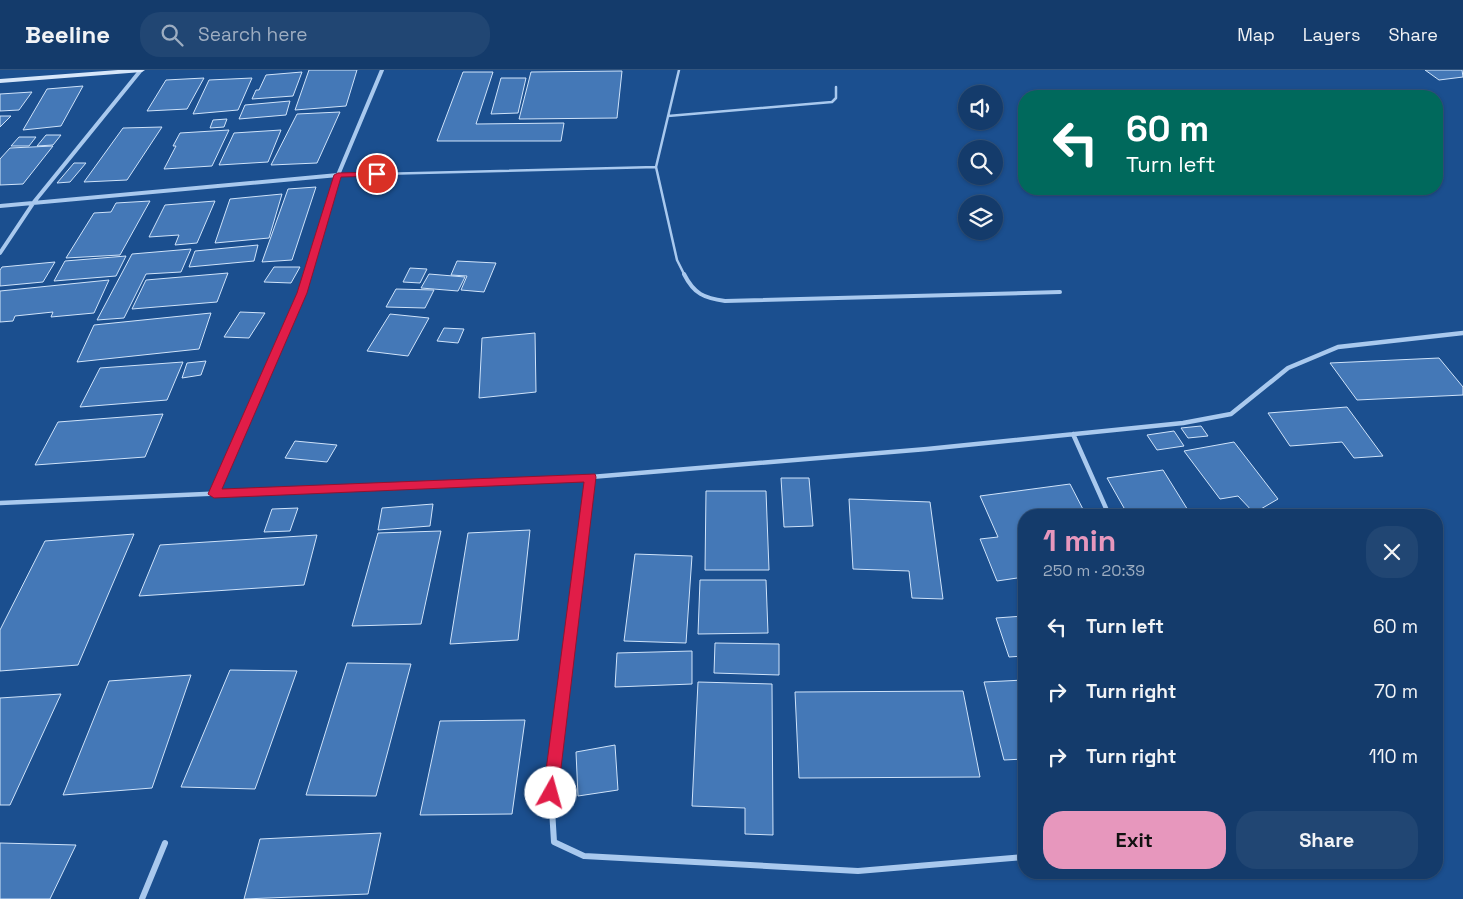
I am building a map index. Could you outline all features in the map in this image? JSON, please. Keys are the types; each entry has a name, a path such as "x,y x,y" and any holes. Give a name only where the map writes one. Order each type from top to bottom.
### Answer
{"main road":[{"path":"0,81 142,70"}],"street":[{"path":"0,253 34,202 142,70"},
{"path":"214,494 302,293 338,175 382,70"},
{"path":"0,206 338,175"},
{"path":"0,503 591,477 927,449 1183,423 1231,414 1288,368 1338,347 1463,333"},
{"path":"1073,434 1106,509"},
{"path":"591,477 551,793 554,842 584,856 858,871 1018,858"},
{"path":"142,899 166,842"}],"lane":[{"path":"679,70 656,167 677,260 693,289 710,299 726,301 1060,292"},
{"path":"668,116 832,102 836,98 836,87"},
{"path":"338,175 656,167"}],"building":[{"path":"309,70 357,70 346,106 295,110"},
{"path":"1425,70 1462,70 1463,77 1439,80"},
{"path":"622,71 617,118 519,119 531,72"},
{"path":"302,72 293,96 252,99 256,90 259,90 266,75"},
{"path":"463,72 493,72 476,124 564,123 561,141 437,141"},
{"path":"204,78 187,109 147,111 166,80"},
{"path":"252,78 238,110 193,114 209,80"},
{"path":"501,78 526,78 518,113 491,114"},
{"path":"83,86 61,126 23,130 47,89"},
{"path":"32,92 19,110 0,111 0,94"},
{"path":"290,101 286,115 239,119 245,105"},
{"path":"340,112 317,163 271,165 297,114"},
{"path":"0,116 11,116 0,127"},
{"path":"227,119 224,127 210,128 213,120"},
{"path":"162,127 127,180 84,182 123,128"},
{"path":"229,130 212,166 164,169 176,146 173,146 180,133"},
{"path":"281,130 268,162 219,165 234,133"},
{"path":"46,135 61,135 53,145 37,146"},
{"path":"19,137 36,137 29,146 11,146"},
{"path":"53,146 23,184 0,185 0,159 10,148"},
{"path":"74,163 86,163 70,182 57,183"},
{"path":"316,187 292,260 262,262 288,189"},
{"path":"282,194 269,238 215,243 230,199"},
{"path":"150,201 120,255 66,258 94,213 111,212 116,203"},
{"path":"215,201 197,243 175,245 179,235 149,237 165,205"},
{"path":"258,245 254,261 189,267 195,251"},
{"path":"191,249 181,272 146,274 124,318 97,320 132,254"},
{"path":"126,256 116,276 54,281 65,261"},
{"path":"457,261 496,263 484,292 461,290 467,276 451,275"},
{"path":"55,262 43,282 0,286 0,270 2,267"},
{"path":"274,267 300,267 291,283 264,282"},
{"path":"410,268 427,269 420,283 403,282"},
{"path":"228,273 217,302 132,309 146,280"},
{"path":"429,274 465,277 458,291 421,288"},
{"path":"109,280 94,313 51,317 53,312 15,316 13,321 0,322 0,291"},
{"path":"396,289 434,290 425,308 386,307"},
{"path":"240,312 265,313 249,338 224,337"},
{"path":"211,313 199,349 77,362 94,325"},
{"path":"390,314 429,318 408,356 367,351"},
{"path":"444,328 464,329 458,343 437,341"},
{"path":"535,333 536,392 479,398 482,338"},
{"path":"1439,358 1463,387 1463,395 1357,400 1330,363"},
{"path":"206,361 201,375 182,378 187,363"},
{"path":"183,362 167,400 80,407 100,368"},
{"path":"1347,407 1383,456 1354,458 1342,442 1290,446 1268,413"},
{"path":"163,414 145,457 35,465 58,422"},
{"path":"1201,426 1208,436 1188,438 1181,428"},
{"path":"1174,431 1184,446 1157,450 1147,435"},
{"path":"295,441 337,445 327,462 285,458"},
{"path":"1234,442 1278,499 1261,509 1250,509 1238,496 1220,499 1184,451"},
{"path":"1163,470 1187,509 1125,509 1107,478"},
{"path":"781,478 809,478 813,526 784,527"},
{"path":"1070,484 1083,509 1018,509 1018,578 997,581 980,539 998,537 980,496"},
{"path":"706,491 766,491 769,570 705,570"},
{"path":"849,499 930,502 943,599 912,598 909,571 853,569"},
{"path":"433,504 430,526 378,530 382,508"},
{"path":"298,508 290,531 264,532 272,509"},
{"path":"530,530 518,640 450,644 468,533"},
{"path":"441,531 421,624 352,626 378,533"},
{"path":"134,534 78,665 0,671 0,630 45,541"},
{"path":"317,535 304,585 139,596 160,545"},
{"path":"635,554 692,556 686,643 624,641"},
{"path":"700,580 766,580 768,633 698,634"},
{"path":"1018,616 1018,656 1009,657 996,618"},
{"path":"715,643 779,644 779,675 714,673"},
{"path":"692,651 692,684 615,687 617,653"},
{"path":"347,663 411,664 376,796 306,795"},
{"path":"230,670 297,671 255,789 181,787"},
{"path":"191,675 152,788 63,795 109,681"},
{"path":"1018,680 1018,759 1004,760 984,682"},
{"path":"698,682 772,684 773,835 745,834 745,808 692,806"},
{"path":"963,691 980,777 799,778 795,692"},
{"path":"61,694 10,805 0,805 0,698"},
{"path":"525,720 512,814 420,815 440,721"},
{"path":"615,745 618,790 578,796 576,752"},
{"path":"381,833 368,894 244,899 260,839"},
{"path":"0,843 76,845 50,899 0,899"}],"route":[{"path":"377,174 338,175 302,293 214,494 591,477 551,793"}]}
